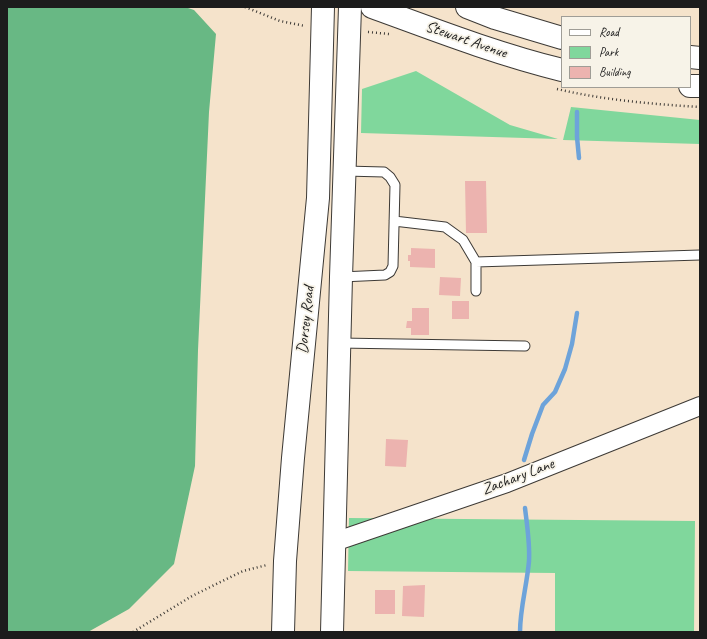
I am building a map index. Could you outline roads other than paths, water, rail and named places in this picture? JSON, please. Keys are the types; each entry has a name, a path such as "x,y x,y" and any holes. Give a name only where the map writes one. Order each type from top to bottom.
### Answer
{"main road":[{"name":"Dorsey Road","path":"283,632 285,561 297,405 318,198 323,7"},
{"name":"Dorsey Road","path":"332,632 339,343 350,7"},
{"name":"Stewart Avenue","path":"372,7 461,39 522,59 561,70"},
{"name":"Stewart Avenue","path":"467,7 495,18 561,38"}],"street":[{"name":"Zachary Lane","path":"334,542 507,483 700,406"}],"lane":[{"path":"341,276 385,275 390,272 393,266 395,185 390,177 384,172 344,171"},
{"path":"394,221 445,227 463,240 476,262 476,291"},
{"path":"476,262 700,255"},
{"path":"339,343 525,346"}],"waterway":[{"path":"577,112 579,158"},
{"path":"524,460 543,405 555,392 565,369 572,344 577,313"},
{"path":"520,632 521,614 529,561 529,541 525,508"}]}
